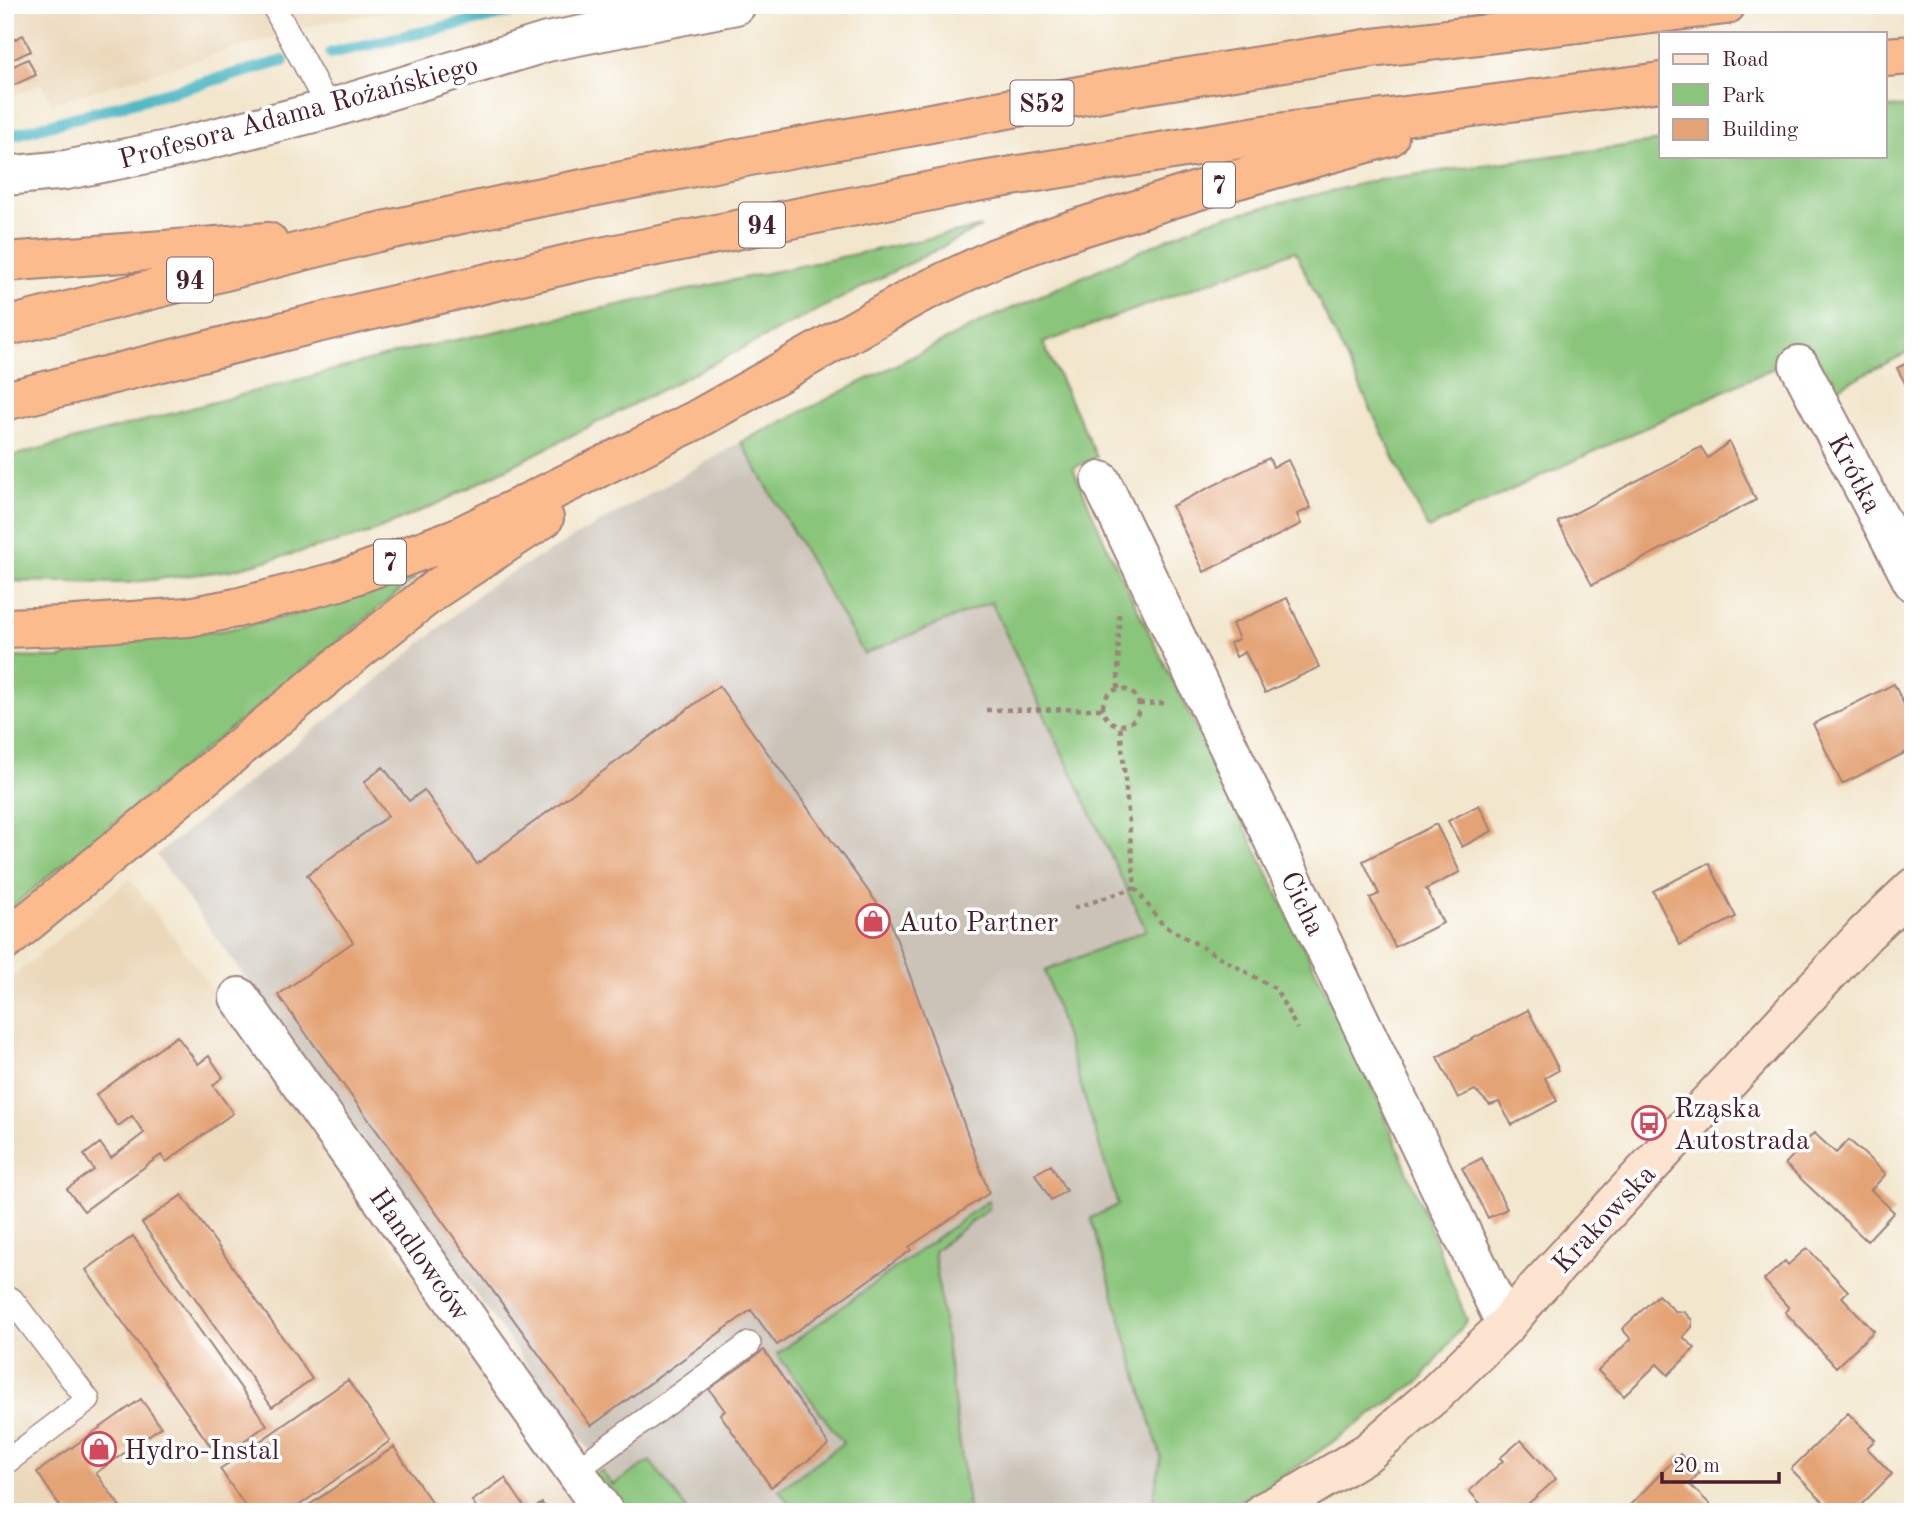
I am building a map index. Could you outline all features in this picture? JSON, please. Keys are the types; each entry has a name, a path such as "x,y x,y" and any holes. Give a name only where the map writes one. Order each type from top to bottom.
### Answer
{"highway":[{"name":"S52","path":"374,233 728,160 1135,86 1372,48 1726,5"},
{"path":"1886,57 1913,55"},
{"path":"1529,98 1659,82"},
{"name":"94","path":"5,401 581,261 922,193 1270,134 1529,98"},
{"name":"7","path":"5,628 188,617 236,608 339,581 456,538 696,420 917,295 996,258 1063,233 1206,188 1529,98"},
{"path":"5,262 374,233"},
{"name":"94","path":"5,327 374,233"},
{"path":"5,941 436,589 696,420"}],"street":[{"name":"Profesora Adama Rożańskiego","path":"5,176 66,170 167,150 329,109 547,42 736,5"},
{"name":"Krótka","path":"1799,365 1913,582"},
{"name":"Cicha","path":"1101,481 1507,1325"},
{"name":"Krakowska","path":"1263,1512 1368,1452 1436,1393 1507,1325 1536,1289 1865,934 1913,888"},
{"name":"Handlowców","path":"239,997 604,1512"}],"lane":[{"path":"273,5 329,109"},
{"path":"5,1463 88,1399 12,1300"},
{"path":"575,1471 749,1344"}],"path":[{"path":"1123,690 1133,694 1139,704 1132,721 1120,725 1109,720 1104,709 1105,699 1113,691 1123,690"},
{"path":"986,710 1104,709"},
{"path":"1120,725 1135,888 1163,925 1276,989 1297,1029"},
{"path":"1074,908 1135,888"}],"shaded area":[{"path":"5,5 440,5 328,21 52,103 42,83 5,99"},
{"path":"741,442 864,654 991,601 1375,1091 1091,1218 1161,1457 1151,1512 634,1512 156,855 386,673 487,587"},
{"path":"130,879 211,987 578,1512 5,1512 5,983"}],"green space":[{"path":"1913,106 1913,350 1831,391 1810,351 1428,529 1295,251 1043,343 1097,457 1073,468 1107,547 1375,1091 1467,1320 1422,1379 1270,1486 1216,1512 1151,1512 1161,1457 1091,1218 1118,1205 1045,971 1146,930 991,602 864,654 741,442 990,318 1207,221 1376,180 1659,141 1659,158 1886,158 1886,108"},
{"path":"981,227 439,503 368,534 232,570 126,583 5,581 5,458 409,350"},
{"path":"416,578 5,913 5,657 61,658 89,645 225,630 300,613"},
{"path":"989,1200 989,1208 934,1251 969,1512 795,1512 779,1490 843,1443 777,1354"},
{"path":"650,1461 689,1512 620,1512 593,1475 601,1470 613,1485"}],"building":[{"path":"23,35 31,51 5,63 5,44"},
{"path":"28,59 36,75 5,89 5,70"},
{"path":"1913,360 1913,398 1897,368"},
{"path":"1729,442 1756,500 1592,585 1558,522 1701,447 1708,458"},
{"path":"1269,458 1273,467 1288,460 1311,508 1297,514 1301,524 1204,572 1172,506"},
{"path":"1287,598 1319,667 1265,693 1245,652 1236,657 1230,643 1239,639 1232,624"},
{"path":"1894,684 1913,723 1913,749 1842,784 1813,724"},
{"path":"719,686 890,921 989,1193 909,1247 911,1250 777,1345 751,1310 591,1426 278,995 353,942 307,875 388,816 364,782 383,767 409,801 424,790 477,864"},
{"path":"1479,805 1492,831 1462,847 1448,821"},
{"path":"1436,824 1460,872 1426,889 1443,923 1395,947 1370,898 1379,894 1363,861"},
{"path":"1709,863 1736,917 1680,945 1653,891"},
{"path":"1528,1010 1559,1070 1545,1078 1557,1101 1512,1125 1499,1102 1490,1105 1475,1090 1458,1098 1437,1057"},
{"path":"177,1036 198,1064 209,1056 223,1077 213,1085 233,1113 166,1162 161,1155 84,1211 67,1189 94,1170 84,1155 100,1143 111,1158 144,1133 132,1116 118,1126 96,1095"},
{"path":"1814,1133 1836,1153 1849,1140 1886,1174 1871,1190 1894,1212 1867,1241 1785,1164"},
{"path":"1482,1158 1507,1209 1488,1218 1462,1168"},
{"path":"1051,1165 1066,1191 1051,1200 1035,1174"},
{"path":"182,1195 312,1379 272,1407 142,1223"},
{"path":"133,1236 267,1425 219,1458 86,1270"},
{"path":"1807,1248 1848,1291 1842,1297 1874,1331 1836,1367 1785,1312 1789,1308 1764,1280 1785,1261 1788,1265"},
{"path":"1658,1295 1675,1311 1684,1312 1692,1320 1692,1327 1683,1337 1695,1348 1668,1375 1657,1364 1624,1396 1598,1371 1631,1339 1622,1329"},
{"path":"764,1350 829,1445 771,1487 720,1414 725,1411 709,1389"},
{"path":"348,1380 390,1441 290,1512 249,1512 220,1469"},
{"name":"Hydro-Instal","path":"141,1399 161,1427 96,1473 124,1512 64,1512 37,1472"},
{"path":"1848,1413 1875,1440 1867,1448 1892,1474 1854,1512 1833,1512 1791,1469"},
{"path":"1521,1440 1556,1479 1519,1512 1515,1512 1510,1506 1504,1512 1488,1512 1469,1491 1503,1461 1500,1458"},
{"path":"394,1447 438,1512 299,1512"},
{"path":"1680,1454 1699,1473 1689,1484 1718,1512 1623,1512"},
{"path":"505,1478 528,1512 480,1512 472,1501"},
{"path":"542,1503 548,1512 529,1512"}],"waterway":[{"path":"331,53 542,5"},
{"path":"5,137 283,61"}],"place":[{"name":"Auto Partner","path":"873,921"},
{"name":"Rząska Autostrada","path":"1649,1123"},
{"name":"Hydro-Instal","path":"99,1449"}]}
